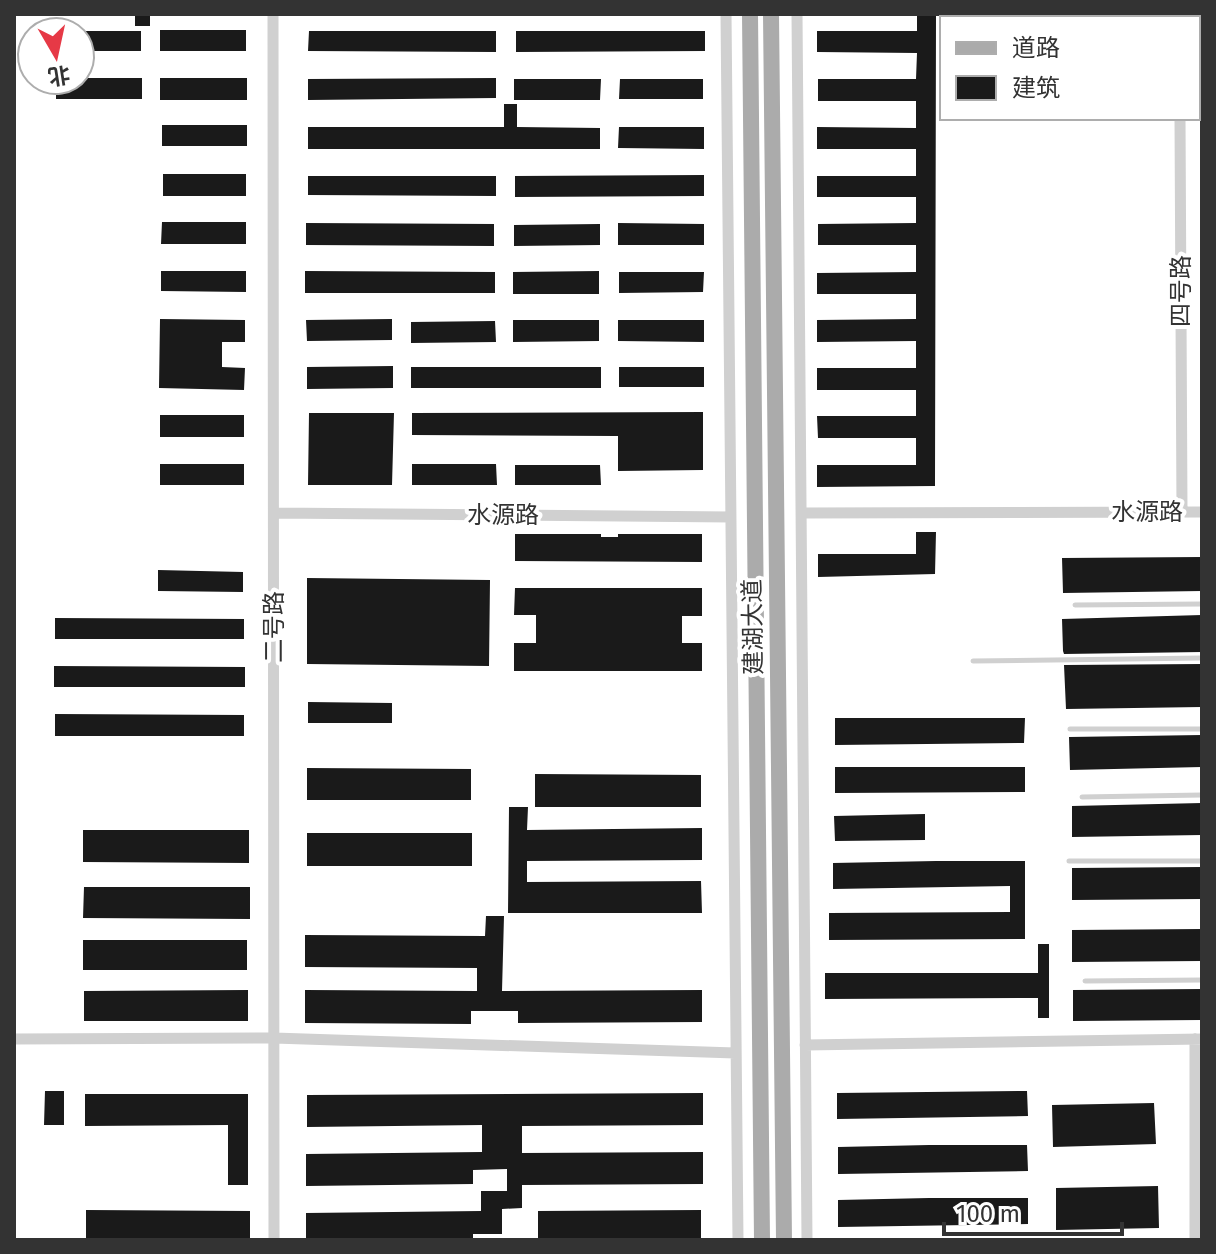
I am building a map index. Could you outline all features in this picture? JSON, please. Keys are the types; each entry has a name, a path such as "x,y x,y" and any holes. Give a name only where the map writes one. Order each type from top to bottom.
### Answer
{"main road":[{"name":"建湖大道","path":"750,14 762,1240"},
{"name":"建湖大道","path":"771,14 784,1240"}],"street":[{"name":"二号路","path":"273,14 274,1240"},
{"path":"726,14 738,1240"},
{"path":"797,14 807,1240"},
{"name":"四号路","path":"1180,120 1182,512"},
{"name":"水源路","path":"803,513 1202,512"},
{"name":"水源路","path":"275,513 731,517"},
{"path":"14,1039 274,1038 735,1053"},
{"path":"805,1045 1198,1039 1195,1240"}],"lane":[{"path":"1075,605 1202,604"},
{"path":"973,661 1202,658"},
{"path":"1070,729 1202,729"},
{"path":"1082,797 1202,795"},
{"path":"1069,861 1202,861"},
{"path":"1085,981 1202,980"}],"building":[{"path":"135,14 150,14 150,26 135,26"},
{"path":"917,14 936,14 935,486 817,487 817,465 916,465 916,438 818,438 817,416 916,416 916,390 817,390 817,368 916,368 916,341 817,342 817,320 916,319 916,294 817,294 817,273 916,272 916,245 818,245 818,224 916,223 916,197 817,197 817,176 916,176 916,149 817,149 817,127 916,128 916,101 818,101 818,79 916,79 917,53 817,52 817,31 917,31"},
{"path":"160,30 246,30 246,51 160,51"},
{"path":"96,31 141,31 141,51 96,51"},
{"path":"309,31 496,31 496,52 308,51"},
{"path":"516,31 705,31 705,51 516,52"},
{"path":"96,78 142,78 142,99 56,99 56,96 96,96"},
{"path":"160,78 247,78 247,100 160,100"},
{"path":"496,78 496,98 308,100 308,79"},
{"path":"514,79 601,79 600,100 514,100"},
{"path":"620,79 703,79 703,99 619,99"},
{"path":"504,104 517,104 517,127 600,128 600,149 308,149 308,127 504,127"},
{"path":"162,125 247,125 247,146 162,146"},
{"path":"619,127 704,127 704,149 618,148"},
{"path":"163,174 246,174 246,196 163,196"},
{"path":"704,175 704,196 515,197 515,176"},
{"path":"308,176 496,176 496,196 308,195"},
{"path":"162,222 246,222 246,244 161,244"},
{"path":"306,223 494,224 494,246 306,245"},
{"path":"618,223 704,224 704,245 618,245"},
{"path":"600,224 600,245 514,246 514,225"},
{"path":"161,271 246,271 246,292 161,291"},
{"path":"305,271 495,272 495,293 305,293"},
{"path":"599,271 599,294 513,294 513,272"},
{"path":"619,272 704,272 703,292 619,293"},
{"path":"160,319 245,320 245,342 222,342 222,367 245,368 244,390 159,388"},
{"path":"392,319 392,340 307,341 306,320"},
{"path":"513,320 599,320 599,341 513,342"},
{"path":"618,320 704,320 704,342 618,341"},
{"path":"495,321 496,342 411,343 411,322"},
{"path":"393,366 393,388 307,389 307,367"},
{"path":"411,367 601,367 601,388 411,388"},
{"path":"619,367 704,367 704,387 619,387"},
{"path":"703,412 703,470 618,471 618,436 412,435 412,413"},
{"path":"309,413 394,413 392,485 308,485"},
{"path":"160,415 244,415 244,437 160,437"},
{"path":"160,464 244,464 244,485 160,485"},
{"path":"412,464 496,464 497,485 412,485"},
{"path":"515,465 600,465 601,485 515,485"},
{"path":"916,532 936,532 935,574 818,577 818,554 916,554"},
{"path":"515,534 601,534 601,537 618,537 618,534 702,534 702,562 515,561"},
{"path":"1202,557 1202,591 1063,593 1062,558"},
{"path":"158,570 243,572 243,592 158,591"},
{"path":"307,578 490,580 489,666 307,664"},
{"path":"515,588 702,588 702,616 682,616 682,643 702,643 702,671 514,671 514,643 536,643 536,615 514,615"},
{"path":"1202,615 1202,652 1064,654 1063,651 1062,619"},
{"path":"55,618 244,619 244,639 55,639"},
{"path":"1202,664 1202,707 1066,709 1064,665"},
{"path":"54,666 245,667 245,687 54,687"},
{"path":"308,702 392,703 392,723 308,723"},
{"path":"55,714 244,715 244,736 55,736"},
{"path":"835,718 1025,718 1024,743 835,745"},
{"path":"1202,735 1202,767 1070,770 1069,737"},
{"path":"835,767 1025,767 1025,792 835,793"},
{"path":"307,768 471,769 471,800 307,800"},
{"path":"535,774 701,775 701,807 535,807"},
{"path":"1202,803 1202,835 1072,837 1072,806"},
{"path":"509,807 528,807 527,830 702,828 702,860 527,861 527,882 701,881 702,913 508,913"},
{"path":"925,814 925,840 835,841 834,816"},
{"path":"83,830 249,830 249,863 83,862"},
{"path":"307,833 472,833 472,866 307,866"},
{"path":"1025,861 1025,939 829,940 829,913 1010,912 1010,886 833,889 833,863"},
{"path":"1202,867 1202,899 1072,900 1072,868"},
{"path":"84,887 250,887 250,919 83,918"},
{"path":"486,916 504,916 502,991 702,990 702,1022 518,1023 518,1011 471,1011 471,1024 305,1023 305,990 477,991 477,968 305,967 305,935 485,936"},
{"path":"1202,929 1202,961 1072,962 1072,930"},
{"path":"83,940 247,940 247,970 83,970"},
{"path":"1038,944 1049,944 1049,1018 1038,1018 1038,998 825,999 825,973 1038,973"},
{"path":"1202,989 1202,1020 1073,1021 1073,990"},
{"path":"248,990 248,1021 84,1021 84,991"},
{"path":"45,1091 64,1091 64,1125 44,1125"},
{"path":"1027,1091 1028,1116 837,1119 837,1093"},
{"path":"703,1093 703,1125 522,1126 522,1153 703,1152 703,1184 522,1185 522,1208 502,1209 502,1234 473,1234 473,1240 306,1240 306,1213 481,1211 481,1191 507,1191 507,1169 473,1170 473,1184 306,1186 306,1154 482,1152 482,1125 307,1127 307,1095"},
{"path":"85,1094 248,1094 248,1185 228,1185 228,1125 85,1126"},
{"path":"1154,1103 1156,1144 1053,1147 1052,1105"},
{"path":"1027,1145 1028,1171 838,1174 838,1147"},
{"path":"1158,1186 1159,1228 1056,1230 1056,1188"},
{"path":"1028,1198 1028,1224 838,1227 838,1200"},
{"path":"86,1210 250,1211 250,1240 86,1240"},
{"path":"701,1210 701,1240 538,1240 538,1211"}]}
